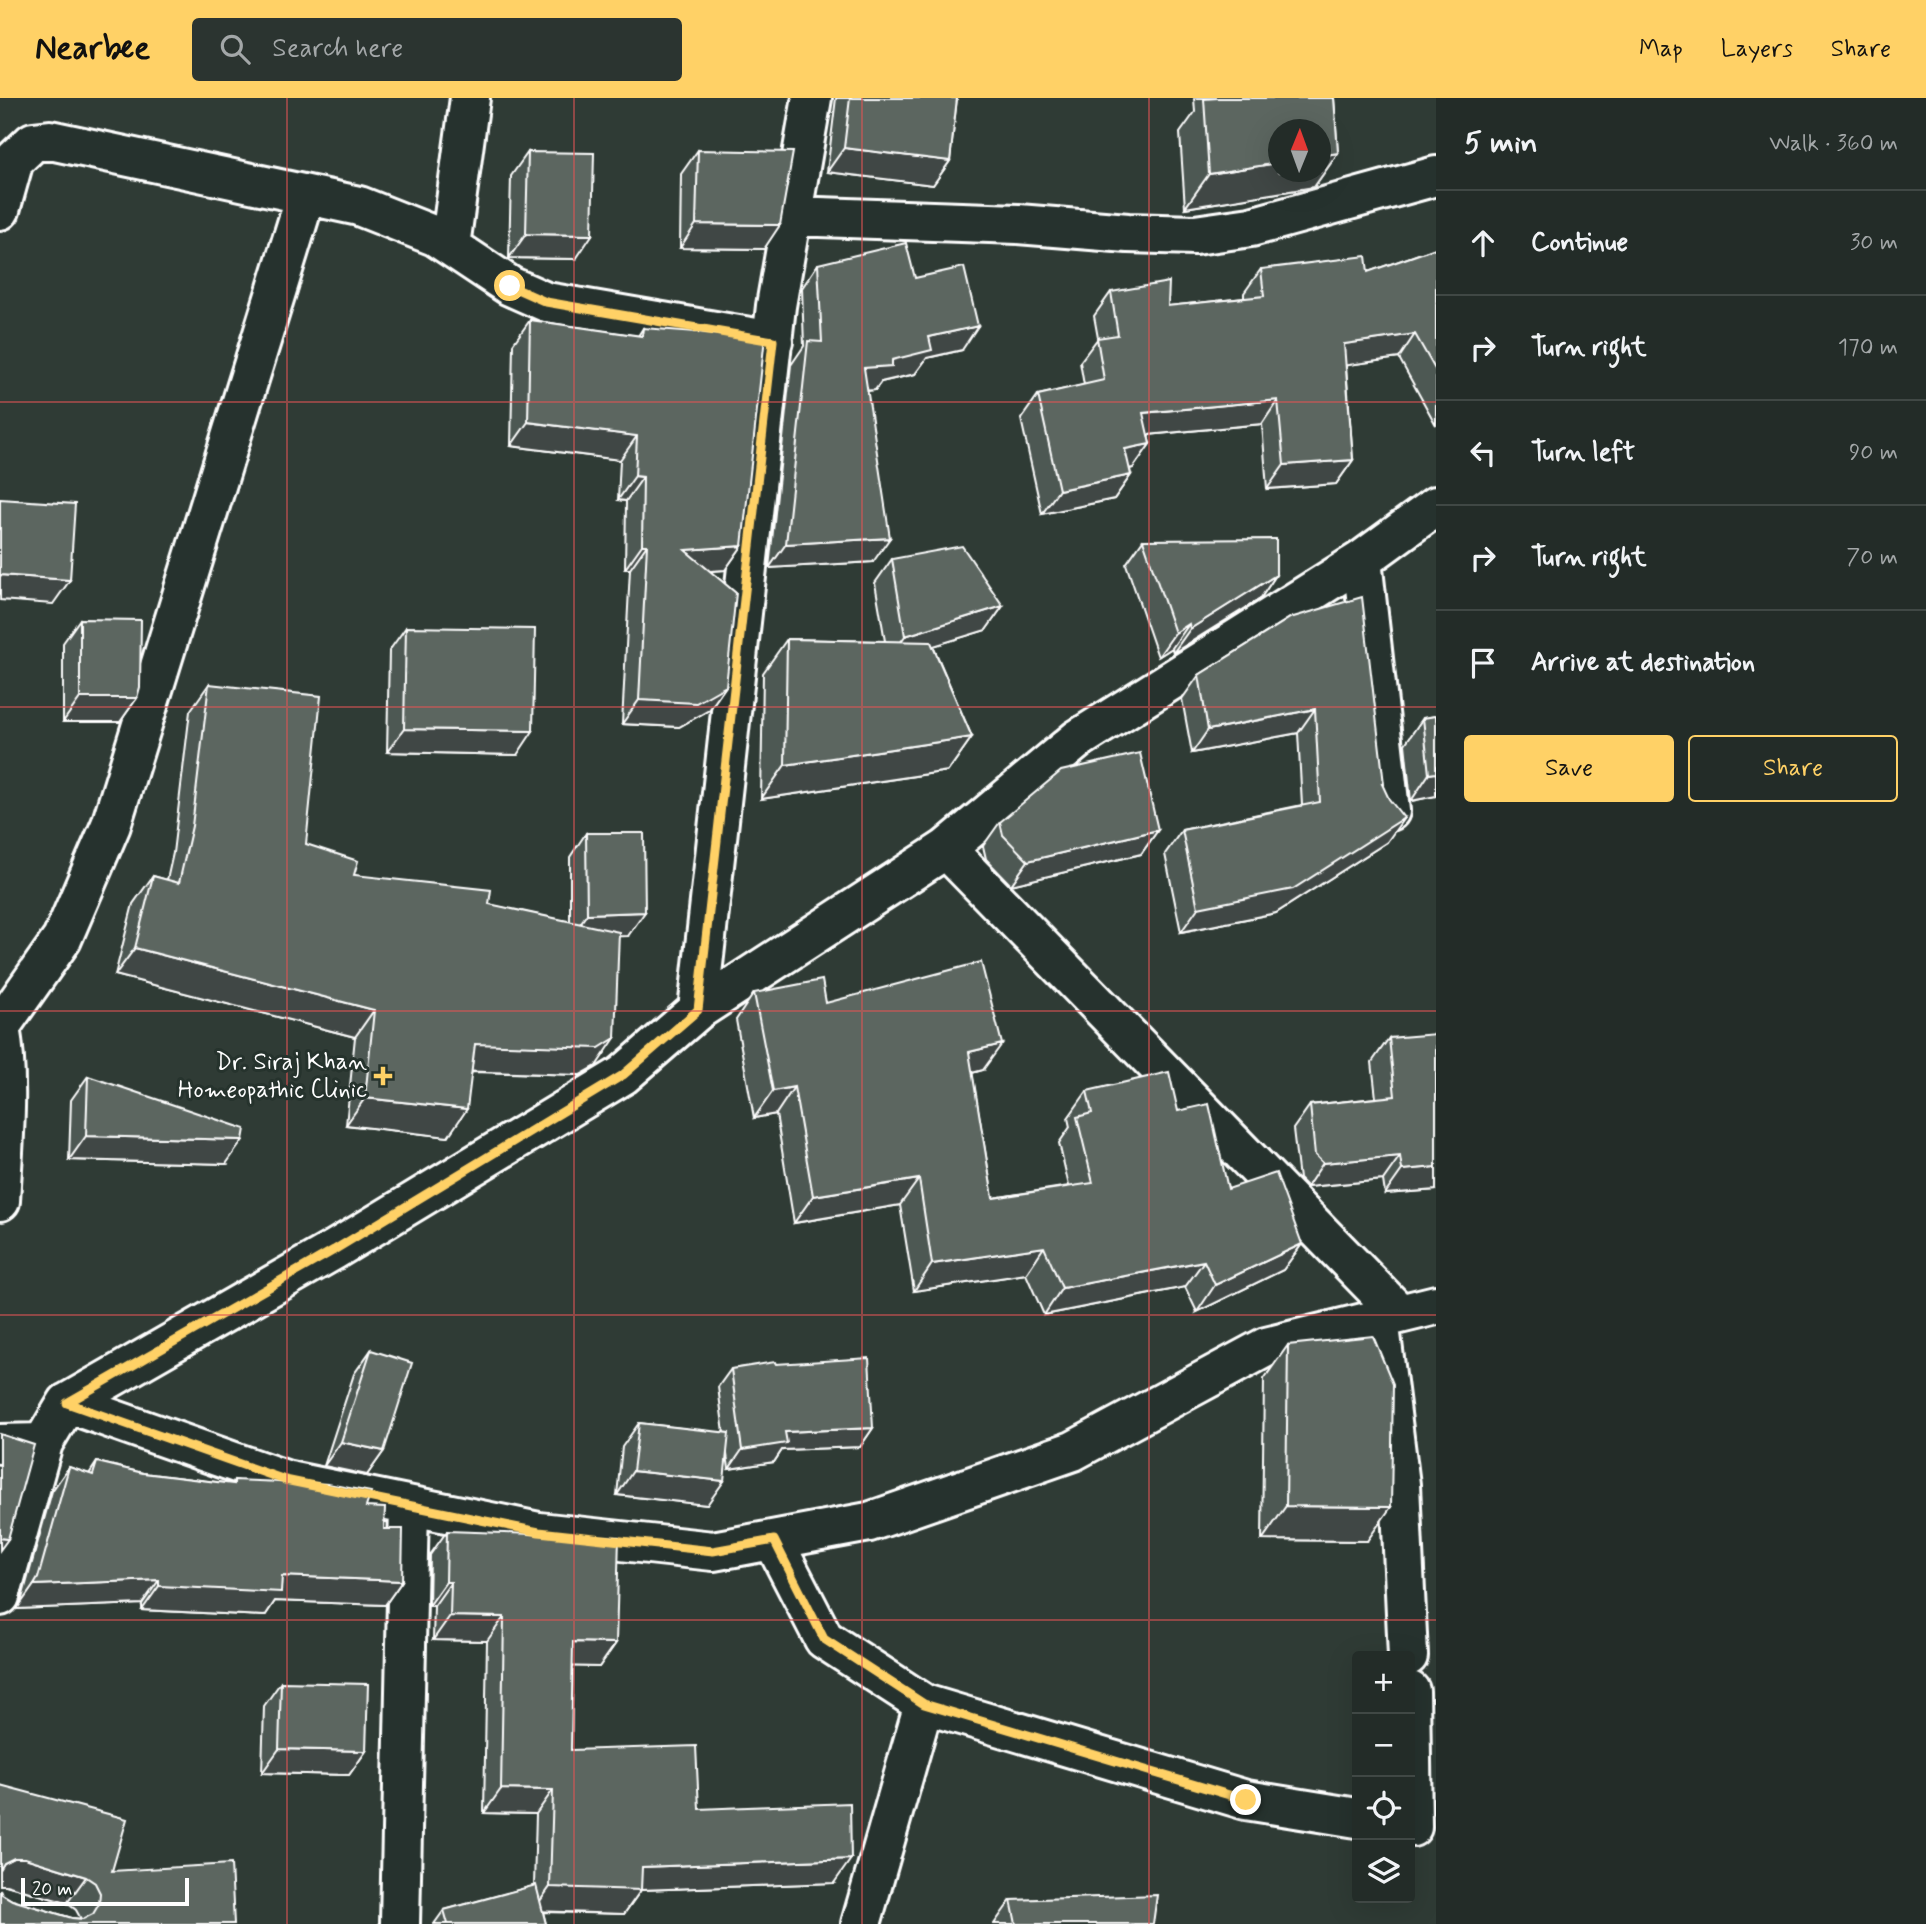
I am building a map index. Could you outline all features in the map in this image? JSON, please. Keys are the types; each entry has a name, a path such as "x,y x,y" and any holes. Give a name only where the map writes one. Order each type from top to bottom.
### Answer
{"street":[{"path":"450,246 470,98"},
{"path":"698,1010 776,306 811,98"},
{"path":"0,210 14,160 33,142 50,140 359,206 435,236 510,286 546,302 773,341"},
{"path":"791,216 1018,224 1128,233 1195,234 1251,227 1436,176"},
{"path":"0,1201 4,1098 0,1027 62,939 111,825 306,195"},
{"path":"0,1596 43,1443 67,1403 334,1250 623,1075 698,1010 946,849 1078,739 1362,560 1436,506"},
{"path":"1362,560 1390,811"},
{"path":"946,849 1389,1316 1408,1651"},
{"path":"67,1403 285,1480 539,1532 713,1551 869,1522 1073,1451 1266,1348 1436,1305"},
{"path":"0,1444 43,1443"},
{"path":"400,1924 409,1506"},
{"path":"774,1540 824,1639 924,1704 1246,1800 1352,1817"},
{"path":"861,1924 924,1704"},
{"path":"1412,1714 1419,1828"}],"building":[{"path":"850,98 957,98 950,161 844,148"},
{"path":"1334,98 1338,153 1331,154 1331,119 1268,119 1268,165 1209,174 1204,99"},
{"path":"698,150 793,152 780,225 696,224"},
{"path":"528,152 594,153 592,235 526,234"},
{"path":"906,243 915,278 964,267 978,326 929,337 932,350 892,360 892,366 864,368 890,538 786,544 808,341 822,342 818,264"},
{"path":"1436,248 1436,371 1415,334 1344,344 1353,460 1284,465 1278,400 1143,413 1150,444 1125,449 1131,475 1059,490 1038,395 1104,380 1097,338 1118,335 1111,292 1169,282 1168,306 1264,296 1261,269 1366,256 1368,272"},
{"path":"530,320 642,336 643,328 765,337 742,546 685,550 736,593 726,686 696,703 639,700 647,545 642,545 643,477 635,476 637,436 528,422"},
{"path":"0,499 75,504 70,580 0,575"},
{"path":"1276,539 1276,575 1190,629 1189,624 1175,633 1143,540"},
{"path":"962,546 1003,606 905,636 892,559"},
{"path":"1362,597 1382,784 1389,799 1404,818 1293,889 1198,908 1182,830 1320,802 1315,709 1208,730 1199,675 1290,618"},
{"path":"80,619 141,620 140,687 137,698 80,698"},
{"path":"406,627 535,629 533,731 404,729"},
{"path":"787,639 931,642 972,737 785,765"},
{"path":"209,684 321,696 306,844 358,861 354,875 491,890 489,904 619,932 615,1038 599,1048 475,1044 467,1109 365,1098 374,1010 135,948 153,876 179,883 192,826"},
{"path":"1436,716 1436,773 1429,774 1423,718"},
{"path":"1140,753 1158,830 1028,861 1003,835 1000,822 1061,771"},
{"path":"586,833 644,833 645,912 587,914"},
{"path":"981,962 1002,1044 969,1052 993,1198 1093,1183 1077,1117 1092,1113 1087,1091 1169,1072 1178,1111 1209,1104 1228,1189 1276,1173 1302,1244 1215,1285 1204,1261 1062,1288 1044,1247 932,1264 919,1179 813,1196 794,1087 773,1091 754,993 822,980 826,1003"},
{"path":"1436,1034 1436,1167 1402,1170 1400,1156 1323,1163 1315,1155 1310,1105 1395,1096 1389,1038"},
{"path":"88,1076 245,1129 243,1140 86,1136"},
{"path":"1373,1336 1393,1384 1391,1507 1286,1506 1288,1345"},
{"path":"371,1350 412,1363 384,1451 341,1442"},
{"path":"869,1358 873,1428 785,1432 787,1443 742,1450 731,1369 775,1362"},
{"path":"639,1423 729,1433 724,1481 633,1471"},
{"path":"0,1434 34,1445 8,1539 0,1538"},
{"path":"97,1462 143,1473 234,1484 234,1480 328,1484 371,1492 366,1507 385,1508 384,1529 403,1529 402,1581 282,1576 281,1592 159,1586 159,1580 34,1585 69,1467 93,1475"},
{"path":"447,1531 619,1537 616,1643 573,1642 571,1750 696,1746 699,1809 850,1803 851,1859 642,1867 641,1890 550,1887 553,1790 501,1789 504,1617 450,1616 451,1582 446,1582"},
{"path":"281,1682 368,1684 366,1751 279,1749"},
{"path":"0,1785 127,1819 112,1871 231,1864 234,1924 0,1924 0,1889 2,1894 12,1900 83,1919 93,1914 99,1904 100,1893 95,1883 86,1877 25,1858 14,1858 4,1863 0,1870"},
{"path":"536,1885 546,1924 448,1924 444,1910"},
{"path":"1157,1895 1153,1924 1016,1924 1011,1900"}],"place":[{"name":"Dr. Siraj Khan Homeopathic Clinic","path":"383,1076"}],"route":[{"path":"510,286 546,302 773,341 698,1010 623,1075 334,1250 67,1403 285,1480 539,1532 713,1551 774,1540 824,1639 924,1704 1246,1800"}]}
